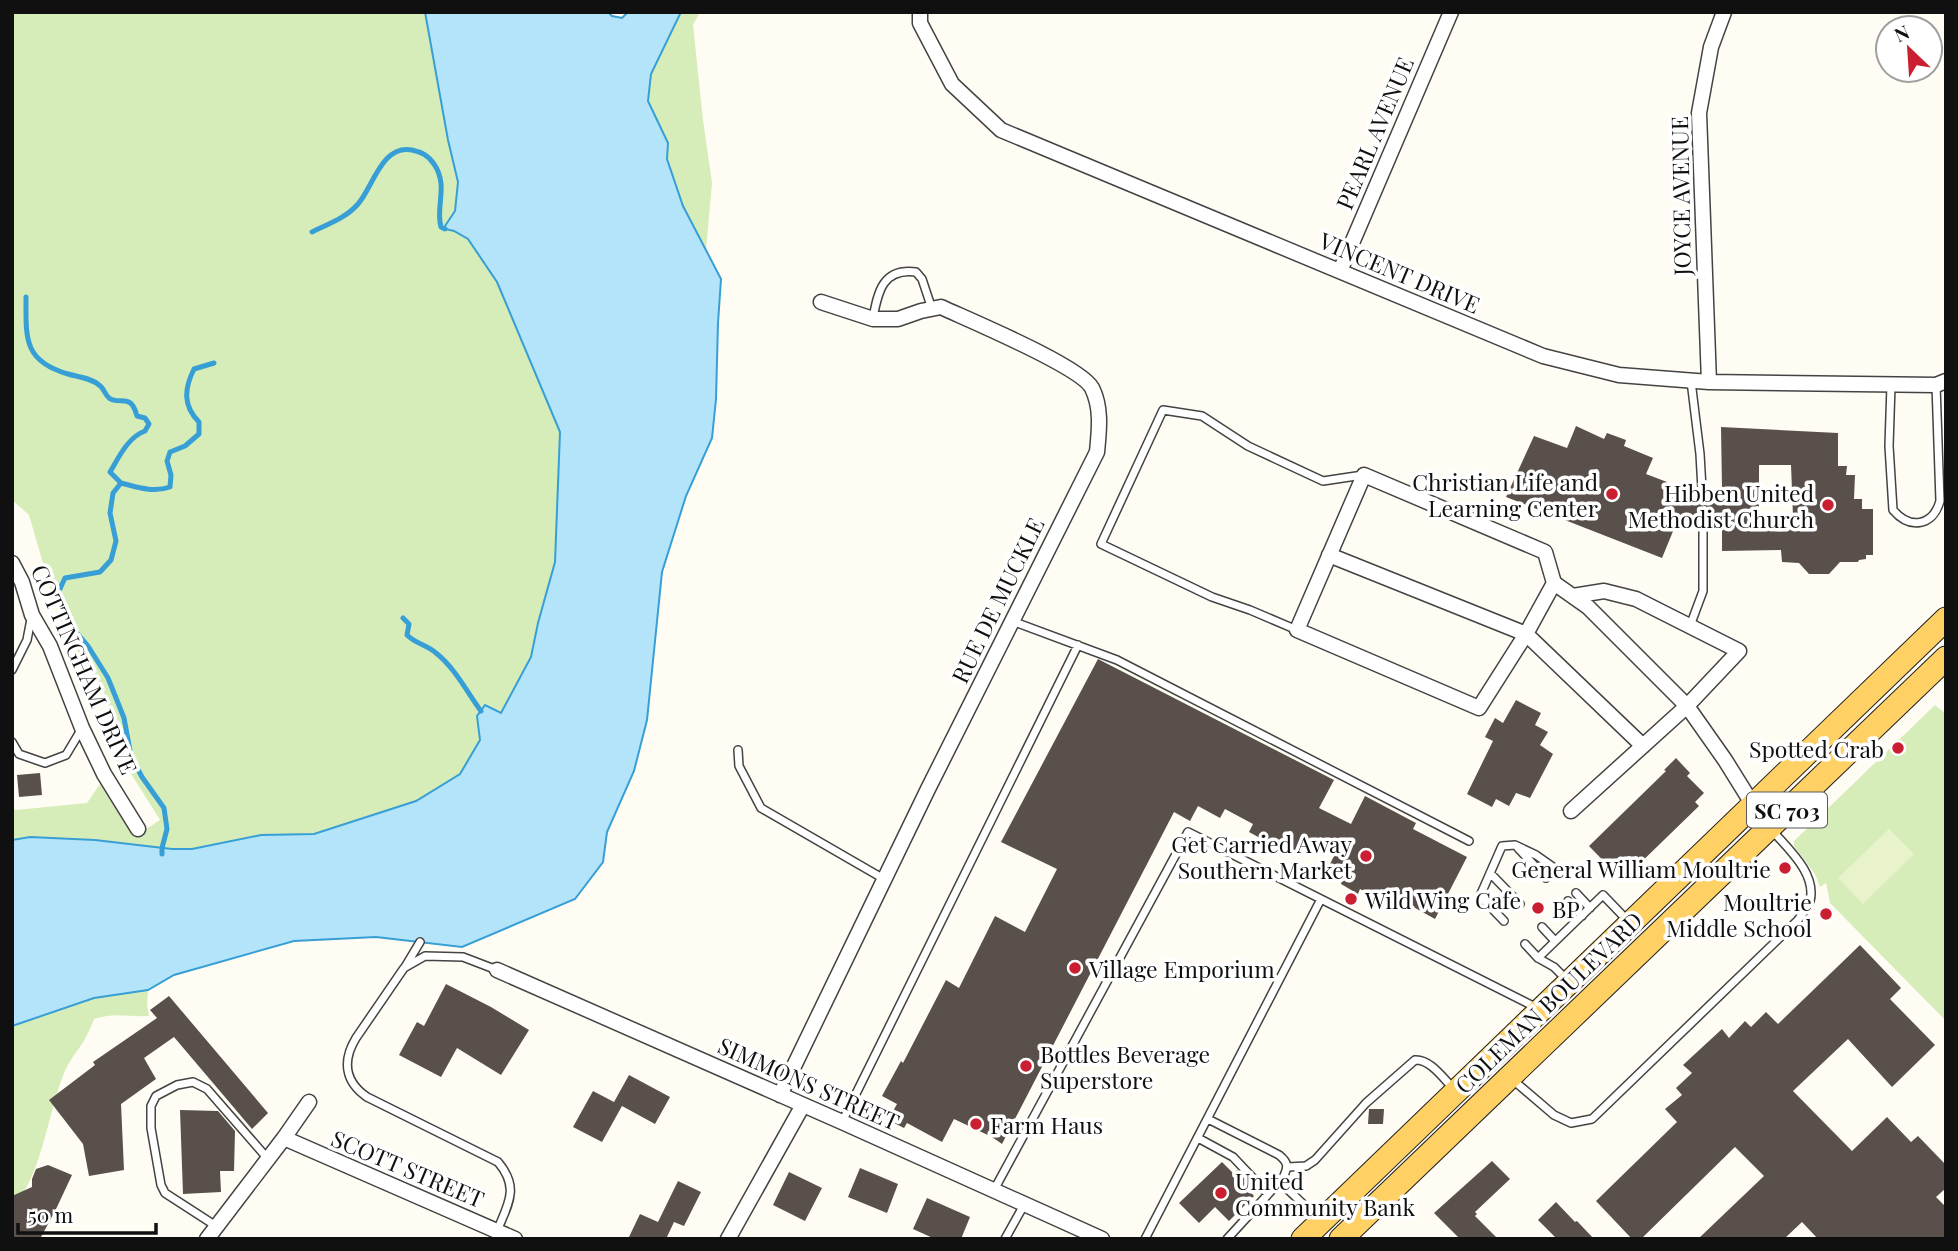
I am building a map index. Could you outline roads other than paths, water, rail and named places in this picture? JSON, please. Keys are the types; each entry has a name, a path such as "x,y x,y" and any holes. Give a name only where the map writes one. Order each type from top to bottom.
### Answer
{"main road":[{"name":"COLEMAN BOULEVARD","path":"1303,1239 1946,619"},
{"name":"COLEMAN BOULEVARD","path":"1341,1239 1946,658"},
{"path":"1629,962 1672,905 1751,829 1753,805"}],"street":[{"name":"VINCENT DRIVE","path":"920,12 920,23 952,84 1001,130 1543,356 1619,375 1691,381 1941,383"},
{"name":"PEARL AVENUE","path":"1340,271 1451,12"},
{"name":"JOYCE AVENUE","path":"1709,382 1699,113 1712,47 1724,12"},
{"path":"821,302 873,319 898,319 932,309"},
{"name":"RUE DE MUCKLE","path":"780,1095 1011,621 1097,452 1100,421 1091,387 1061,363 941,307 932,309"},
{"path":"1364,475 1545,552 1553,583 1526,634 1479,708 1297,630 1364,475"},
{"path":"1329,555 1526,634 1643,746"},
{"name":"COTTINGHAM DRIVE","path":"12,563 22,582 32,615 50,646 82,728 104,774 138,830"},
{"path":"1553,583 1588,607 1687,706 1753,805"},
{"path":"1571,811 1687,706 1739,650 1636,598 1604,591 1573,596"},
{"name":"SIMMONS STREET","path":"497,970 1102,1239"},
{"path":"206,1239 309,1102"},
{"path":"728,1239 803,1105"},
{"name":"SCOTT STREET","path":"284,1138 515,1239"}],"lane":[{"path":"873,319 877,296 887,278 903,270 916,271 922,279 932,309"},
{"path":"1691,381 1702,489"},
{"path":"1891,384 1889,446 1893,510 1900,518 1911,523 1928,520 1937,512 1940,501 1941,383"},
{"path":"1297,630 1212,597 1101,544 1163,410 1202,416 1248,446 1323,481 1364,475"},
{"path":"1690,626 1703,591 1703,523"},
{"path":"12,670 26,640 32,615"},
{"path":"1011,621 1117,660 1469,841"},
{"path":"842,1122 1078,645"},
{"path":"12,742 19,754 45,763 66,755 82,728"},
{"path":"738,750 739,766 761,808 884,879"},
{"path":"1510,1077 1555,1115 1572,1123 1592,1119 1798,920 1810,902 1811,886 1806,872 1769,827"},
{"path":"993,1189 1188,832 1541,1010"},
{"path":"1504,921 1480,897 1502,846 1515,845 1556,869"},
{"path":"1515,845 1546,878"},
{"path":"1490,873 1520,904"},
{"path":"1576,892 1590,908"},
{"path":"1538,958 1603,895 1630,923"},
{"path":"1145,1239 1321,899"},
{"path":"1568,901 1582,916"},
{"path":"1542,927 1555,942"},
{"path":"420,942 349,1050 348,1071 357,1091 498,1162 506,1172 511,1195 497,1231"},
{"path":"1525,944 1569,982"},
{"path":"404,968 425,956 447,956 463,957 497,970"},
{"path":"1288,1167 1307,1166 1315,1160 1366,1102 1415,1060 1422,1059 1429,1064 1456,1091"},
{"path":"216,1226 164,1193 160,1185 151,1128 151,1106 156,1096 177,1085 193,1082 207,1089 268,1159"},
{"path":"1208,1119 1279,1155 1286,1160 1288,1167 1280,1182 1227,1239"},
{"path":"1198,1138 1233,1157 1268,1195"},
{"path":"1280,1182 1321,1221"},
{"path":"1005,1239 1025,1203"}],"water":[{"path":"425,12 608,12 612,16 622,18 628,12 681,12 651,74 648,101 668,143 667,159 683,206 721,279 716,399 712,438 686,496 662,572 647,720 634,771 607,832 603,862 575,899 462,947 376,937 294,941 174,975 148,990 94,998 12,1026 12,840 30,837 95,840 192,849 261,835 314,834 416,801 460,774 480,740 477,716 485,705 501,713 531,657 555,562 560,432 497,282 468,239 445,229 455,211 458,182"}],"waterway":[{"path":"312,232 353,209 379,168 393,154 402,150 421,153 434,164 441,180 440,219 441,227 445,229"},
{"path":"26,297 27,336 35,355 53,369 96,383 112,400 131,403 137,416 145,418 149,424 145,431 129,443 110,472 121,483 113,493 110,513 116,541 111,560 100,572 65,578 58,593 65,619 88,646 108,678 124,718 131,756 164,808 167,829 162,854"},
{"path":"121,483 151,489 170,487 171,475 167,461 170,452 185,446 199,434 199,422 190,410 187,397 191,376 194,369 214,363"},
{"path":"403,618 409,624 407,635 443,659 481,711"}],"place":[{"name":"Christian Life and Learning Center","path":"1612,494"},
{"name":"Hibben United Methodist Church","path":"1828,505"},
{"name":"Spotted Crab","path":"1898,748"},
{"name":"Get Carried Away Southern Market","path":"1366,856"},
{"name":"General William Moultrie","path":"1785,868"},
{"name":"Wild Wing Cafe","path":"1351,899"},
{"name":"BP","path":"1538,908"},
{"name":"Moultrie Middle School","path":"1826,914"},
{"name":"Village Emporium","path":"1075,968"},
{"name":"Bottles Beverage Superstore","path":"1026,1066"},
{"name":"Farm Haus","path":"976,1124"},
{"name":"United Community Bank","path":"1221,1193"}]}
